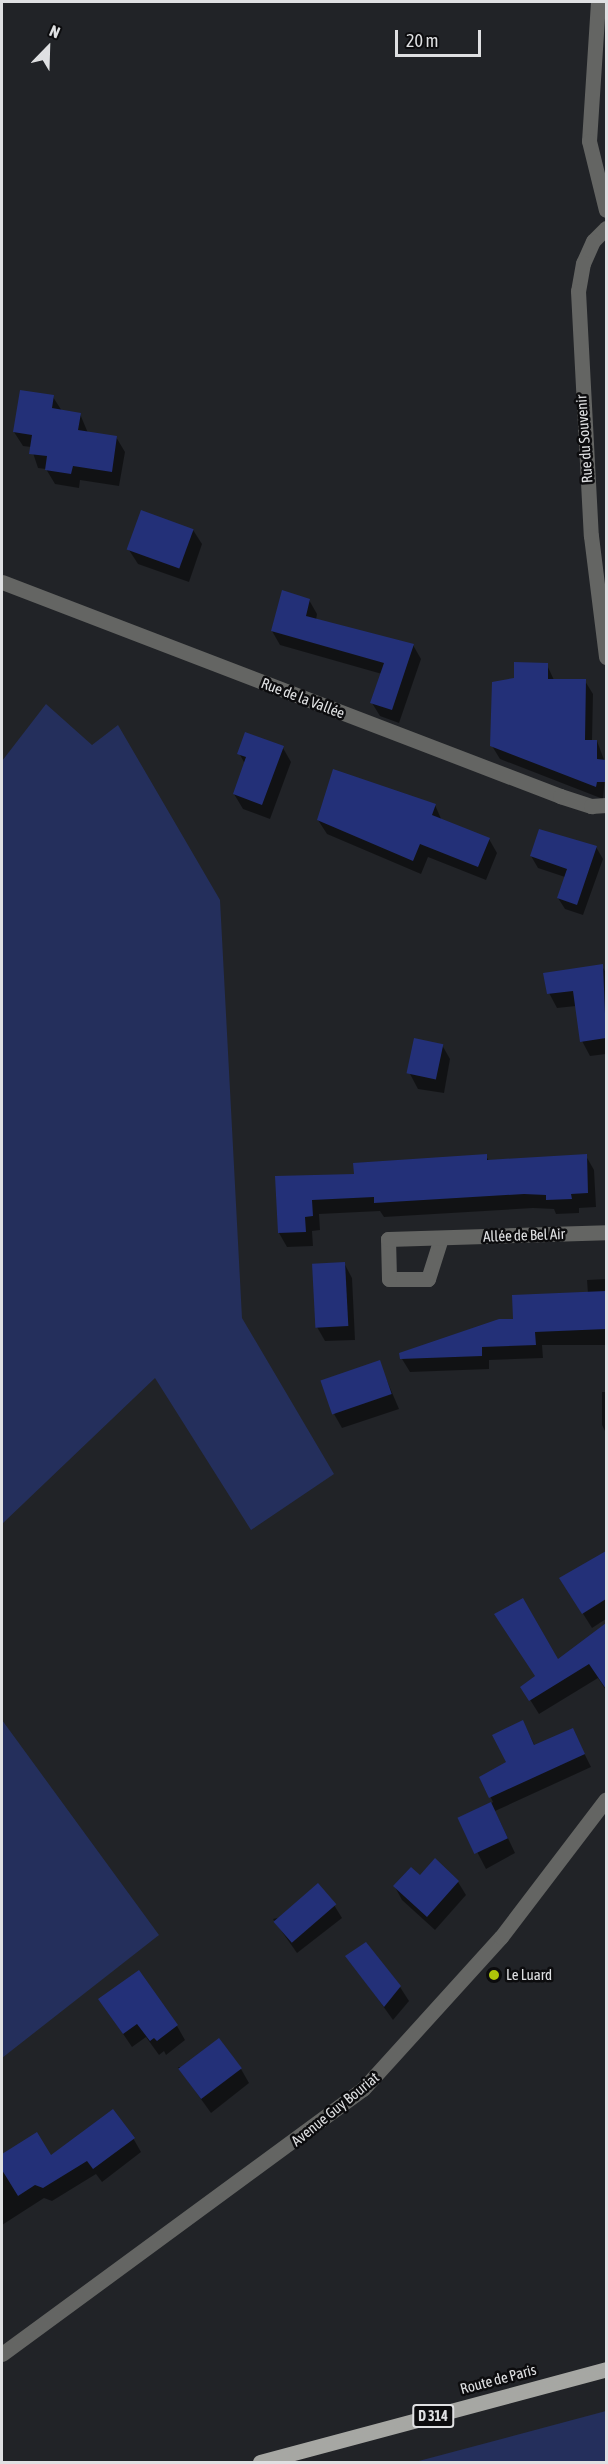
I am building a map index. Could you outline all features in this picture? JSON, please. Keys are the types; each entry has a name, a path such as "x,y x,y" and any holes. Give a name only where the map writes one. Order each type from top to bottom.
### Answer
{"main road":[{"name":"Route de Paris","path":"260,2463 606,2369"}],"street":[{"path":"598,2 589,141 606,210"},
{"name":"Rue du Souvenir","path":"606,228 593,241 583,263 579,291 582,420 606,657"},
{"name":"Rue de la Vallée","path":"2,582 560,796 591,806 606,805"},
{"name":"Allée de Bel Air","path":"441,1238 606,1232"},
{"name":"Avenue Guy Bouriat","path":"2,2354 363,2089 501,1937 606,1799"}],"shaded area":[{"path":"46,704 92,745 118,725 220,900 242,1318 334,1474 251,1530 155,1378 2,1524 2,761"},
{"path":"2,1720 159,1935 2,2058"},
{"path":"606,2411 606,2462 415,2462"}],"building":[{"path":"20,390 54,395 52,408 81,413 78,430 117,436 112,472 73,466 71,474 45,470 47,456 29,454 32,435 13,432"},
{"path":"141,510 194,529 179,569 127,549"},
{"path":"282,590 310,599 306,616 414,644 392,710 370,703 384,663 271,631"},
{"path":"514,662 548,663 548,679 586,679 585,740 597,740 597,759 606,760 605,782 597,782 596,787 490,746 492,682 514,678"},
{"path":"245,732 284,746 262,805 233,794 246,757 237,754"},
{"path":"333,769 436,804 432,815 490,838 478,867 420,844 413,861 317,820"},
{"path":"539,829 597,846 577,905 557,898 567,869 530,856"},
{"path":"603,964 606,1038 580,1042 573,991 547,994 543,973"},
{"path":"414,1038 443,1044 436,1079 407,1073"},
{"path":"487,1154 487,1160 587,1154 588,1193 571,1194 572,1199 546,1200 546,1195 524,1194 374,1203 374,1197 312,1200 313,1216 305,1217 306,1232 278,1233 275,1176 354,1174 353,1163"},
{"path":"345,1262 348,1326 315,1328 312,1264"},
{"path":"606,1291 606,1329 535,1332 536,1345 482,1347 482,1356 400,1359 399,1353 499,1319 513,1319 512,1295"},
{"path":"380,1360 392,1394 332,1415 320,1381"},
{"path":"606,1551 606,1599 582,1614 559,1578"},
{"path":"523,1598 558,1659 606,1623 606,1689 589,1664 529,1701 520,1687 535,1676 494,1614"},
{"path":"523,1720 534,1745 573,1728 585,1754 489,1798 479,1777 506,1762 492,1735"},
{"path":"491,1802 508,1838 474,1854 457,1818"},
{"path":"435,1858 459,1881 427,1917 393,1886 411,1867 420,1875"},
{"path":"318,1883 336,1904 292,1943 273,1922"},
{"path":"366,1942 401,1986 384,2007 345,1956"},
{"path":"139,1970 178,2025 157,2041 154,2038 150,2041 137,2024 123,2034 98,1999"},
{"path":"219,2038 242,2068 201,2099 178,2069"},
{"path":"113,2109 135,2138 93,2169 87,2161 43,2188 35,2185 18,2196 2,2170 2,2154 37,2132 51,2155"}],"place":[{"name":"Le Luard","path":"494,1975"}]}
